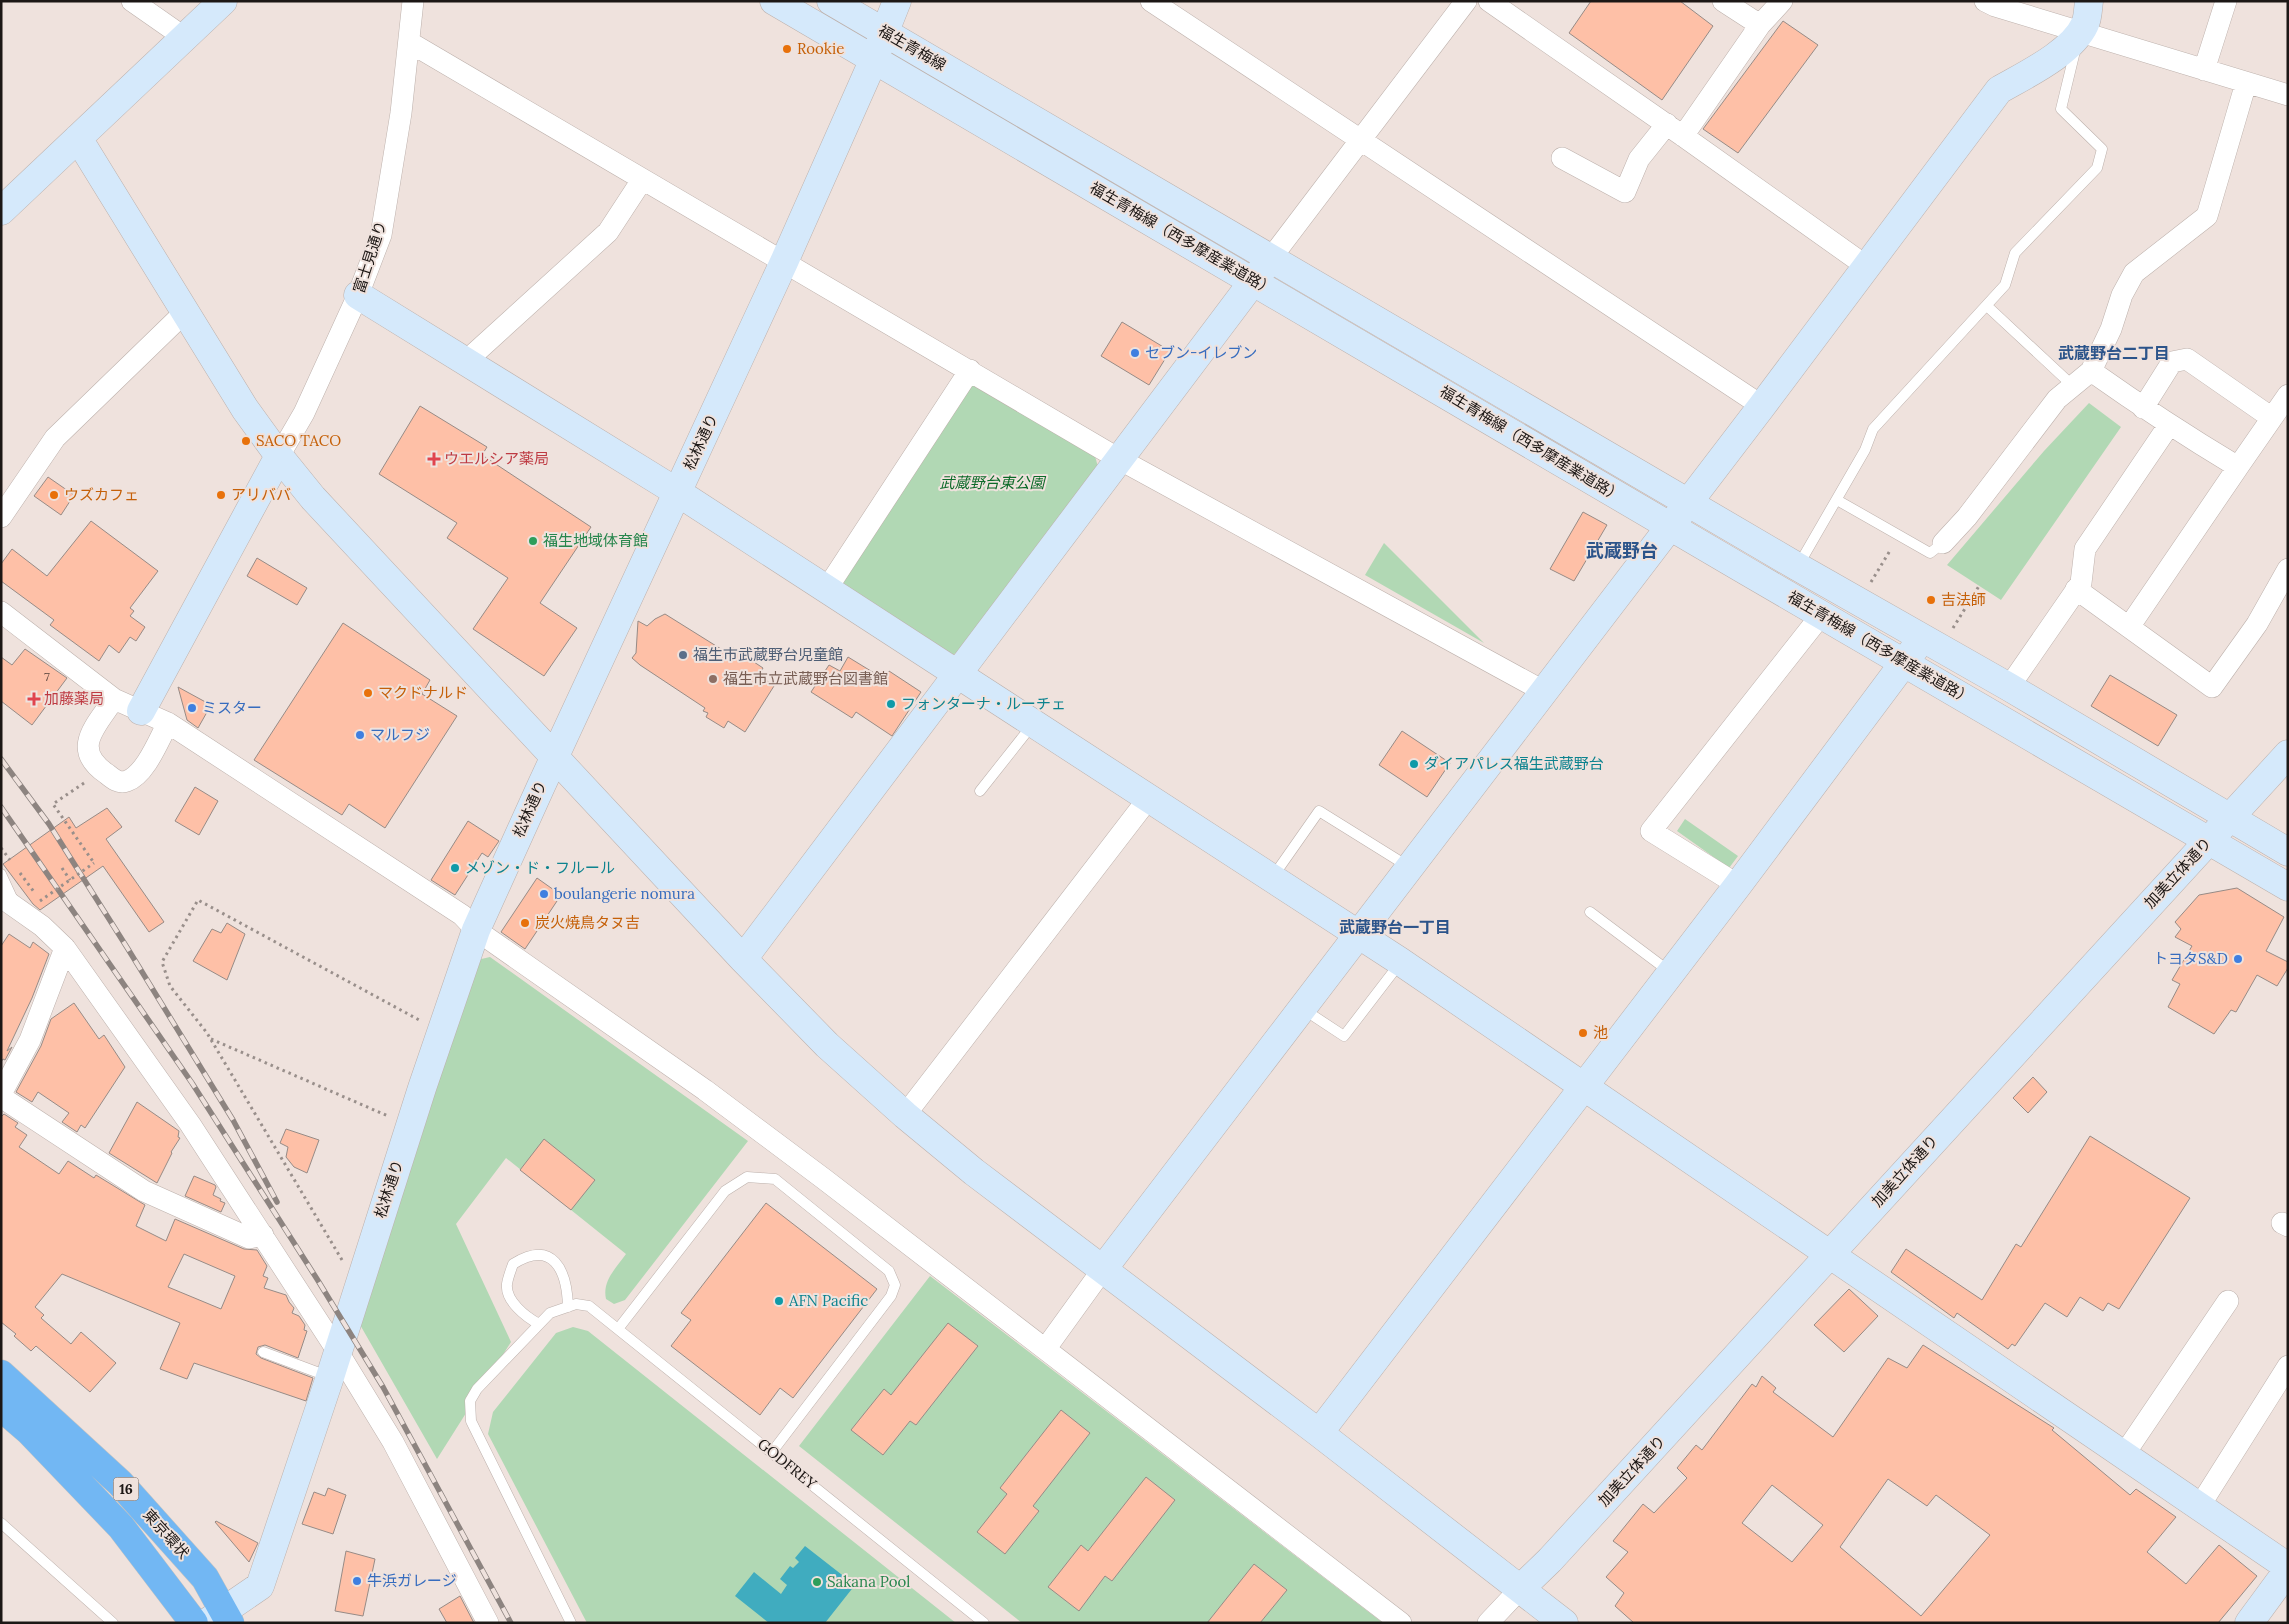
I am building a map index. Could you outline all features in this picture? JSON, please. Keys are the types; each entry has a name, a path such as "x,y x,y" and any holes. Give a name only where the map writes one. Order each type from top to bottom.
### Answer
{"highway":[{"name":"東京環状","path":"1,1374 120,1483 205,1578 220,1619"},
{"name":"東京環状","path":"1,1407 29,1431 121,1527 194,1623"}],"street":[{"path":"132,1 185,38"},
{"path":"1,211 223,1"},
{"name":"富士見通り","path":"279,456 304,413 358,295 381,235 392,178 413,1"},
{"name":"福生青梅線（西多摩産業道路）","path":"774,1 2288,887"},
{"name":"福生青梅線","path":"831,1 993,96"},
{"name":"松林通り","path":"220,1619 260,1586 334,1364 410,1125 476,930 784,262 874,59 883,31 897,1"},
{"path":"1151,1 1762,406"},
{"path":"743,960 1360,138 1466,1"},
{"path":"1489,1 1866,266"},
{"path":"1724,1 1760,26"},
{"path":"1562,158 1625,192 1639,160 1675,130 1782,1"},
{"path":"1985,1 1994,6 2288,95"},
{"path":"1046,1348 1103,1269 1671,527 1687,503 1999,90 2054,59 2086,23 2089,1"},
{"path":"2204,70 2226,1"},
{"path":"408,42 970,370 1119,460 1544,692"},
{"path":"1943,543 1967,518 2057,399 2091,371 2111,329 2122,295 2134,273 2207,216 2246,83"},
{"name":"福生青梅線（西多摩産業道路）","path":"993,96 1687,503 2009,687 2288,852"},
{"path":"78,138 245,409 279,456 313,498 743,960 827,1045 905,1115 974,1172 1319,1433 1564,1623"},
{"path":"465,362 608,232 642,180"},
{"path":"358,295 678,492 826,590 958,672 1033,724 1401,962 2288,1569 2249,1623"},
{"path":"1,517 55,438 186,311"},
{"path":"2143,408 2172,362 2186,359 2272,418"},
{"path":"826,590 970,370"},
{"path":"2091,371 2169,425 2238,467"},
{"path":"2129,627 2288,395"},
{"path":"2009,687 2081,583 2085,549 2169,425"},
{"path":"141,711 279,456"},
{"path":"2076,589 2212,687 2257,624 2288,570"},
{"path":"1,612 114,699 168,723 462,915 476,930 705,1090 1046,1348 1401,1623"},
{"path":"1738,885 1651,831 1822,614"},
{"path":"1319,1433 1738,885 1905,662 1931,643"},
{"path":"114,699 88,739 88,755 97,768 116,781 127,782 143,769 168,723"},
{"name":"加美立体通り","path":"1521,1588 1550,1560 1683,1416 1829,1254 2288,754"},
{"path":"905,1115 1148,799"},
{"path":"9,902 42,926 65,948 190,1124 263,1235 334,1364 393,1442 488,1623"},
{"path":"65,948 30,1040 3,1087 144,1191 250,1238 263,1235"},
{"path":"2123,1456 2228,1301"},
{"path":"2199,1507 2288,1366"},
{"path":"1488,1623 1521,1588"}],"lane":[{"path":"1798,567 1865,450 1873,428 1987,306 2005,285 2015,254 2097,168 2102,149 2061,109 2080,32"},
{"path":"1987,306 2073,386"},
{"path":"1837,500 1930,553 1943,543"},
{"path":"980,791 1033,724"},
{"path":"1272,878 1319,810 1410,868"},
{"path":"1,874 9,902"},
{"path":"1590,912 1670,973"},
{"path":"1303,1009 1344,1036 1401,962"},
{"path":"618,1329 725,1190 747,1177 776,1180 889,1271 895,1285 892,1296 772,1452"},
{"path":"539,1324 525,1317 514,1303 507,1286 513,1264 526,1256 540,1254 553,1260 561,1270 568,1306 550,1312 539,1324 477,1389 470,1401 471,1421 571,1623"},
{"name":"GODFREY","path":"568,1306 576,1304 589,1306 984,1623"},
{"path":"263,1352 334,1364"},
{"path":"1,1523 113,1623"}],"path":[{"path":"1859,602 1899,536"},
{"path":"1931,643 1979,586"},
{"path":"40,901 94,863 53,804 87,780"},
{"path":"62,868 70,880"},
{"path":"360,1279 346,1266 210,1039 170,986 162,962 198,900 441,1032"},
{"path":"210,1039 410,1125"}],"green space":[{"name":"武蔵野台東公園","path":"976,384 1095,456 1098,467 957,653 951,655 842,590 840,581 967,386"},
{"path":"2089,403 2121,427 2001,600 1947,565 2044,451"},
{"path":"1384,543 1484,643 1365,575"},
{"path":"1685,819 1738,856 1729,868 1677,831"},
{"path":"490,957 748,1141 625,1300 614,1304 606,1299 606,1286 611,1275 626,1254 506,1158 456,1224 511,1342 437,1459 359,1323 477,960"},
{"path":"930,1276 1383,1623 1022,1623 799,1446"},
{"path":"573,1327 588,1331 956,1623 587,1623 488,1434 493,1412 556,1333"}],"water":[{"name":"Sakana Pool","path":"805,1546 855,1585 825,1623 769,1623 735,1596 754,1572 781,1594 787,1585 780,1579 790,1566 793,1568 799,1562 795,1558"}],"building":[{"path":"1591,1 1680,1 1713,26 1662,100 1569,33"},
{"path":"1783,21 1818,45 1738,153 1703,129"},
{"name":"セブン-イレブン","path":"1122,322 1170,351 1149,385 1101,356"},
{"path":"420,406 487,447 482,455 591,527 540,603 577,628 544,676 473,629 508,578 447,538 457,523 379,474"},
{"path":"48,477 74,495 61,515 34,496"},
{"path":"1583,512 1607,525 1574,581 1550,569"},
{"path":"91,521 158,571 130,608 134,611 130,616 145,627 136,641 130,637 119,653 109,645 99,661 50,625 54,620 1,581 1,564 12,549 47,576"},
{"path":"257,558 307,588 297,605 247,576"},
{"path":"665,614 729,654 733,648 763,668 759,675 774,686 745,732 728,721 724,728 706,717 708,713 703,711 705,708 632,658 636,653 638,621 647,626"},
{"path":"343,623 430,680 422,694 457,716 385,828 349,804 342,815 254,760"},
{"path":"25,649 67,678 32,725 1,701 1,657 12,665"},
{"path":"848,657 884,679 889,671 921,692 892,736 856,712 852,718 811,692 829,665 840,671"},
{"path":"2110,675 2177,715 2158,746 2091,706"},
{"path":"178,687 211,705 198,728 187,720"},
{"name":"ダイアパレス福生武蔵野台","path":"1402,731 1450,763 1427,797 1379,765"},
{"path":"195,787 218,801 199,835 175,821"},
{"path":"107,808 122,827 106,839 164,922 149,932 103,866 40,910 33,904 3,864 69,817 76,828"},
{"name":"メゾン・ド・フルール","path":"468,821 499,841 488,857 482,853 455,895 431,880"},
{"path":"537,878 561,895 525,949 501,932"},
{"path":"2237,888 2284,917 2266,951 2288,962 2288,968 2277,986 2257,975 2236,1012 2231,1010 2214,1034 2168,1007 2180,984 2172,980 2192,946 2175,937 2181,929 2175,922 2199,895"},
{"path":"227,923 245,934 227,980 193,961 212,929 221,933"},
{"path":"9,934 30,948 33,942 49,954 32,998 7,1051 12,1047 5,1060 3,1059 1,1062 1,946"},
{"path":"74,1003 99,1039 104,1035 125,1067 85,1128 81,1125 77,1132 62,1122 69,1113 38,1092 32,1102 16,1092 41,1046 51,1019"},
{"path":"2033,1077 2047,1092 2028,1113 2013,1098"},
{"path":"137,1102 179,1131 178,1137 180,1138 171,1152 157,1183 109,1153"},
{"path":"4,1114 18,1123 15,1127 27,1135 19,1147 59,1174 68,1161 94,1178 96,1175 145,1205 136,1226 166,1241 175,1219 244,1249 257,1250 267,1266 263,1276 268,1278 264,1288 286,1295 294,1308 292,1313 299,1316 305,1325 304,1330 307,1331 298,1358 265,1345 258,1347 256,1354 261,1358 313,1378 306,1401 194,1363 187,1379 160,1369 180,1323 62,1274 35,1307 44,1315 41,1318 71,1344 81,1332 116,1363 90,1392 36,1346 31,1351 14,1336 16,1334 1,1322 1,1117","holes":["184,1254 235,1276 221,1309 168,1287"]},
{"path":"286,1129 319,1140 307,1173 294,1167 286,1157 288,1147 280,1143"},
{"path":"2090,1136 2190,1198 2119,1309 2108,1303 2103,1311 2080,1297 2067,1317 2045,1303 2015,1346 2012,1344 2008,1349 1957,1313 1954,1318 1891,1272 1906,1249 1982,1300 2016,1244 2021,1247"},
{"path":"544,1139 595,1180 571,1210 520,1170"},
{"path":"194,1176 215,1185 213,1195 225,1203 221,1212 185,1196"},
{"name":"AFN Pacific","path":"766,1203 877,1289 793,1398 780,1388 760,1415 671,1346 691,1320 681,1313"},
{"path":"1849,1289 1878,1316 1844,1352 1814,1325"},
{"path":"948,1323 978,1346 916,1425 910,1421 883,1455 851,1430 884,1389 891,1395"},
{"path":"1923,1345 2054,1428 2052,1430 2130,1495 2136,1489 2176,1517 2147,1552 2186,1584 2219,1545 2257,1576 2218,1623 1634,1623 1615,1606 1624,1593 1606,1577 1628,1552 1613,1541 1643,1504 1654,1513 1687,1478 1677,1468 1696,1445 1702,1450 1752,1384 1756,1387 1762,1376 1776,1388 1773,1392 1833,1437 1888,1358 1907,1368","holes":["1888,1479 1927,1506 1936,1495 1990,1535 1921,1616 1840,1547","1772,1485 1823,1525 1792,1562 1742,1523"]},
{"path":"1061,1410 1090,1433 1033,1506 1039,1511 1005,1554 977,1532 1007,1494 1000,1488"},
{"path":"1146,1477 1175,1500 1112,1581 1105,1576 1079,1611 1048,1587 1081,1545 1088,1551"},
{"path":"328,1488 346,1495 333,1534 302,1524 314,1492 325,1496"},
{"path":"215,1522 258,1543 249,1562"},
{"path":"346,1551 375,1559 363,1616 335,1611"},
{"path":"1254,1564 1287,1590 1260,1623 1207,1623"},
{"path":"460,1596 474,1623 447,1623 439,1609"}],"railway":[{"path":"1,759 49,824 128,949 233,1120 277,1202"},
{"path":"1,807 192,1083 317,1279 383,1387 511,1623"}],"place":[{"name":"Rookie","path":"787,49"},
{"name":"セブン-イレブン","path":"1135,353"},
{"name":"SACO TACO","path":"246,441"},
{"name":"ウエルシア薬局","path":"434,459"},
{"name":"ウズカフェ","path":"54,495"},
{"name":"アリババ","path":"221,495"},
{"name":"福生地域体育館","path":"533,541"},
{"name":"吉法師","path":"1931,600"},
{"name":"福生市武蔵野台児童館","path":"683,655"},
{"name":"福生市立武蔵野台図書館","path":"713,679"},
{"name":"マクドナルド","path":"368,693"},
{"name":"加藤薬局","path":"34,699"},
{"name":"フォンターナ・ルーチェ","path":"891,704"},
{"name":"ミスター","path":"192,708"},
{"name":"マルフジ","path":"360,735"},
{"name":"ダイアパレス福生武蔵野台","path":"1414,764"},
{"name":"メゾン・ド・フルール","path":"455,868"},
{"name":"boulangerie nomura","path":"544,894"},
{"name":"炭火焼鳥タヌ吉","path":"525,923"},
{"name":"トヨタS&D","path":"2238,959"},
{"name":"池","path":"1583,1033"},
{"name":"AFN Pacific","path":"779,1301"},
{"name":"牛浜ガレージ","path":"357,1581"},
{"name":"Sakana Pool","path":"817,1582"}],"district":[{"name":"武蔵野台二丁目","path":"2114,353"},
{"name":"武蔵野台","path":"1622,551"},
{"name":"武蔵野台一丁目","path":"1395,927"}]}
